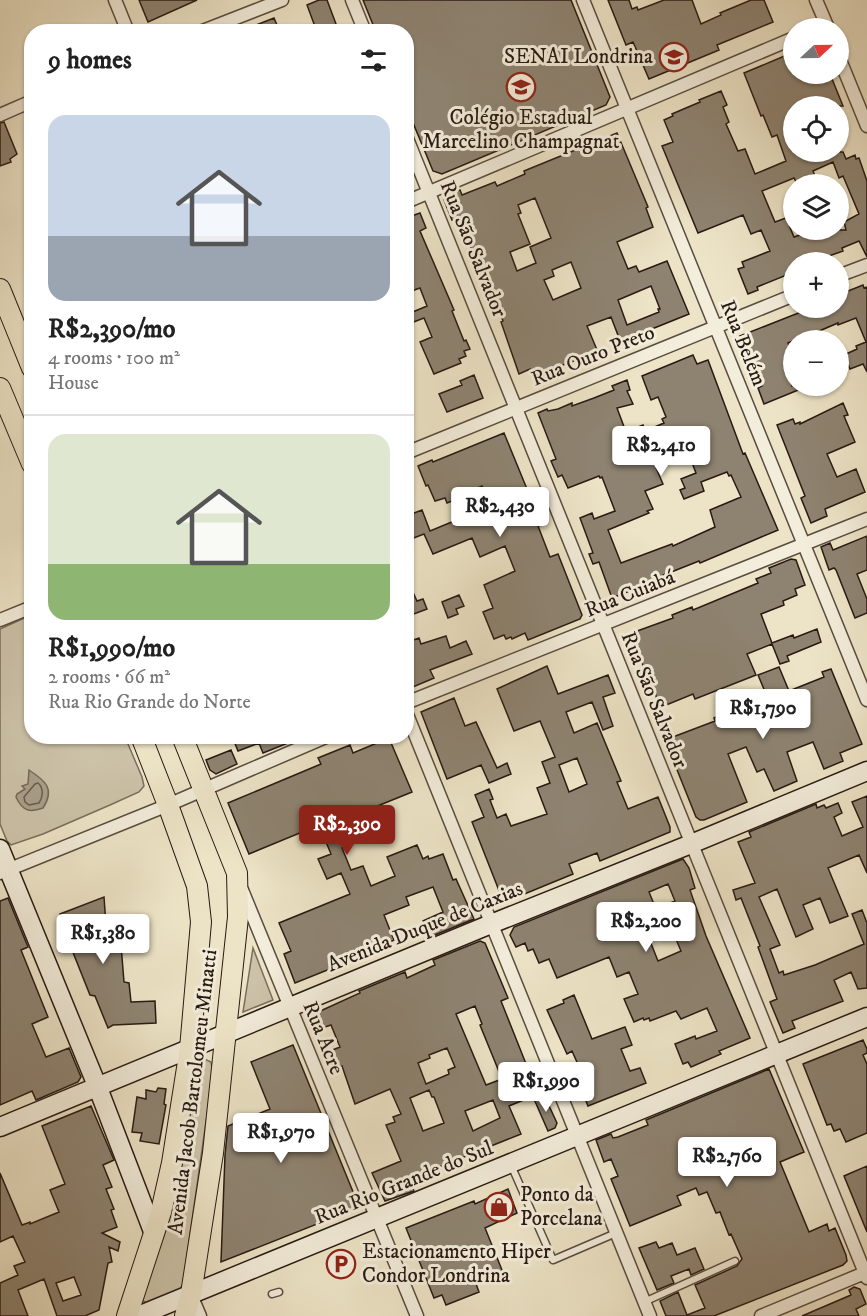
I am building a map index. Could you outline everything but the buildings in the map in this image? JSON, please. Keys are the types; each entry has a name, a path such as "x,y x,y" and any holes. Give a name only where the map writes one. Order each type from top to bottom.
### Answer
{"main road":[{"path":"0,289 24,347"},
{"path":"0,388 24,445"},
{"name":"Avenida Jacob Bartolomeu Minatti","path":"126,1316 154,1234 172,1163 190,1049 201,922 197,886 144,744"},
{"path":"185,744 237,873"},
{"name":"Avenida Jacob Bartolomeu Minatti","path":"185,1316 191,1294 213,1153 238,917 237,873"}],"street":[{"path":"115,0 125,24"},
{"path":"220,24 282,0"},
{"path":"352,0 362,24"},
{"name":"Rua Belém","path":"583,0 867,700"},
{"path":"816,0 821,18"},
{"path":"414,199 783,43"},
{"path":"849,82 867,126"},
{"path":"0,114 24,104"},
{"name":"Rua São Salvador","path":"414,156 866,1274"},
{"path":"849,272 867,265"},
{"name":"Rua Ouro Preto","path":"414,450 783,300"},
{"name":"Rua Cuiabá","path":"414,700 867,519"},
{"path":"0,620 24,610"},
{"path":"414,732 650,1316"},
{"path":"4,871 168,805 309,744"},
{"name":"Avenida Duque de Caxias","path":"0,1127 867,771"},
{"path":"0,849 4,871 98,1088 154,1234"},
{"name":"Rua Acre","path":"237,873 289,1008 417,1316"},
{"name":"Rua Rio Grande do Sul","path":"138,1316 867,1017"},
{"path":"761,1316 866,1274"},
{"path":"191,1294 200,1316"}],"lane":[{"path":"510,1164 553,1260 617,1233"},
{"path":"644,1302 735,1260"},
{"path":"272,1294 279,1292"}],"shaded area":[{"path":"24,618 24,744 128,744 144,786 139,792 110,805 11,845 0,824 0,629"},
{"path":"253,948 273,1000 243,1012"},
{"path":"200,1057 211,1062 213,1072 183,1284 180,1289 148,1304 140,1299 197,1059"}],"water":[{"path":"29,770 43,781 48,790 47,801 43,808 25,809 16,797 25,789 22,786 28,784"}],"place":[{"name":"SENAI Londrina","path":"674,57"},
{"name":"Colégio Estadual Marcelino Champagnat","path":"521,87"},
{"name":"Ponto da Porcelana","path":"499,1207"},
{"name":"Estacionamento Hiper Condor Londrina","path":"341,1264"}]}
